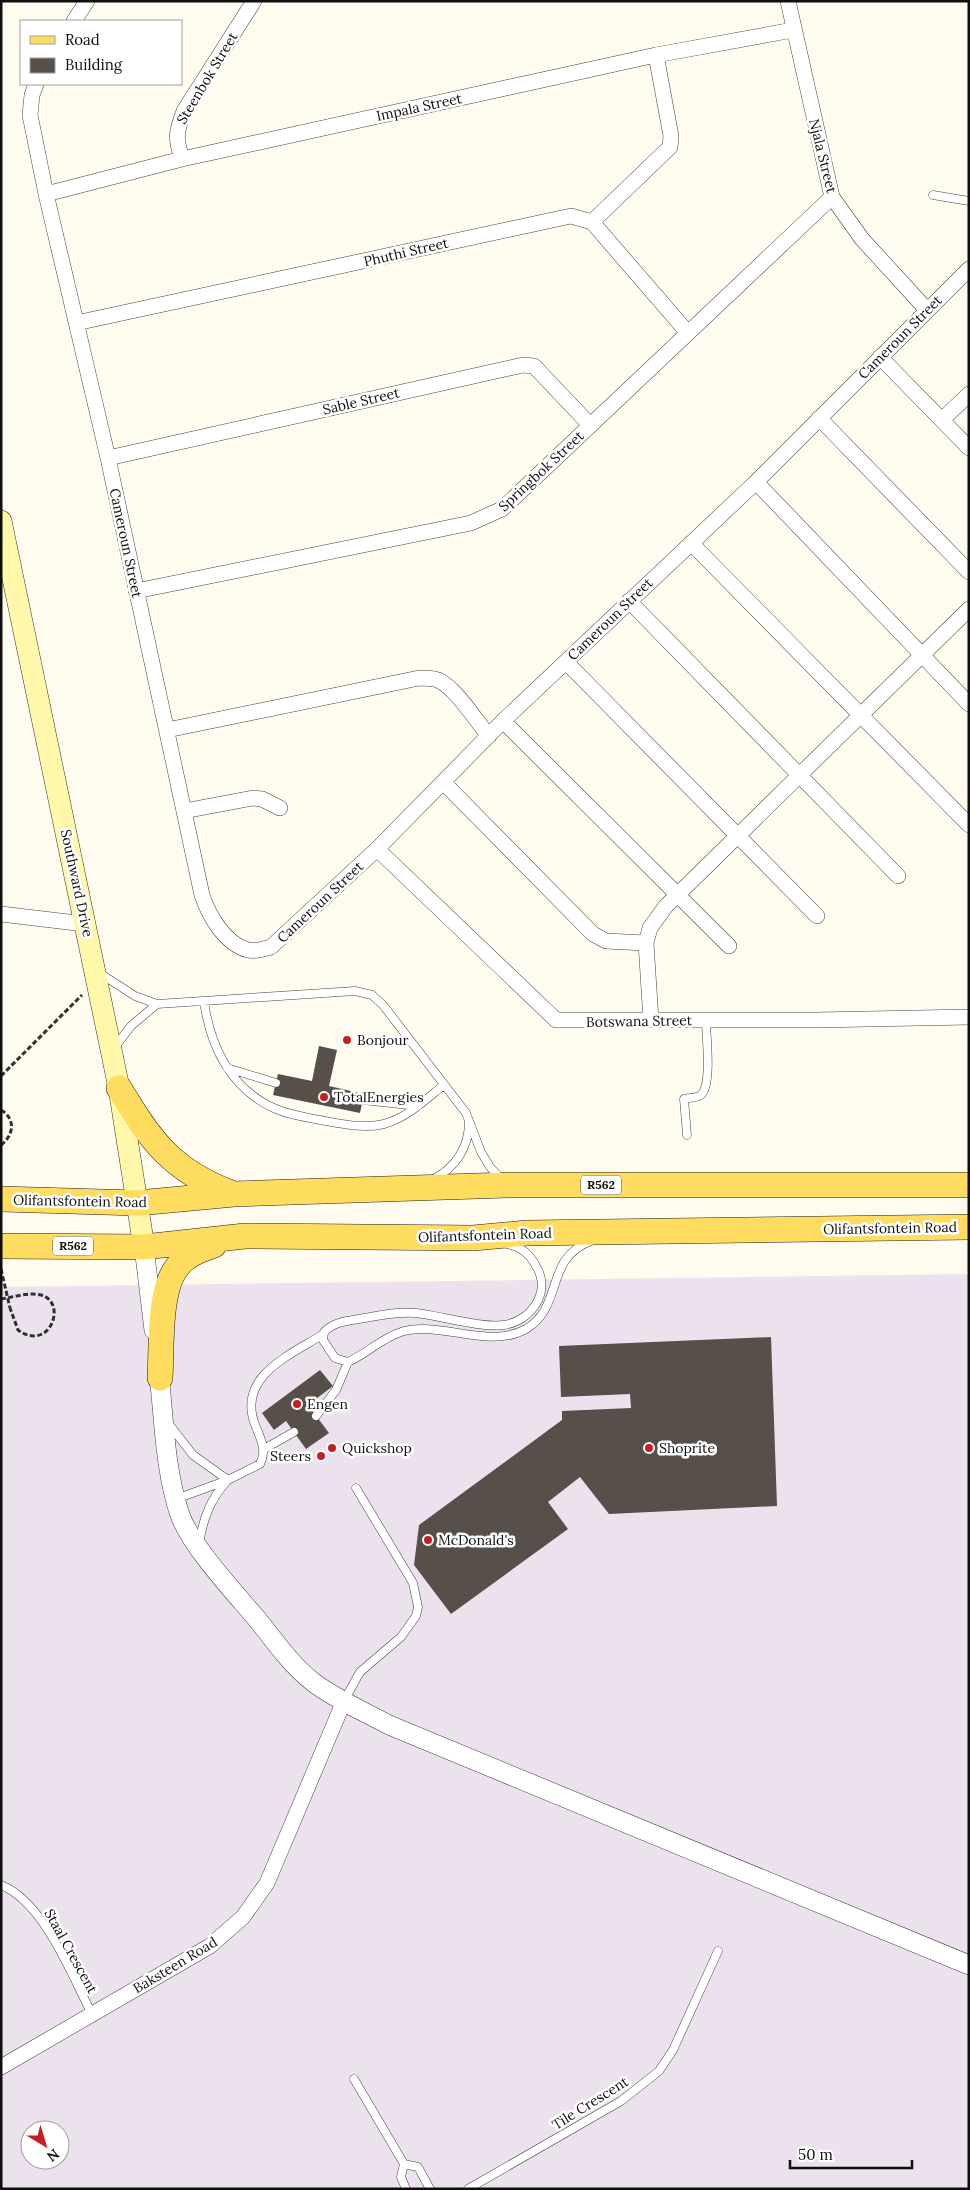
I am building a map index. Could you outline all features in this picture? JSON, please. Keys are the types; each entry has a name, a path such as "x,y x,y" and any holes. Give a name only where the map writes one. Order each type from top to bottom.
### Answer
{"main road":[{"name":"Southward Drive","path":"1,521 119,1088 144,1247"},
{"path":"119,1088 152,1139 177,1166 201,1181 234,1194"},
{"name":"Olifantsfontein Road","path":"1,1200 138,1203 234,1194 507,1184 969,1185"},
{"name":"Olifantsfontein Road","path":"1,1246 144,1247 245,1236 473,1238 527,1233 969,1227"},
{"path":"160,1378 166,1290 171,1275 189,1256 219,1243 245,1236"}],"street":[{"path":"75,20 87,1"},
{"name":"Steenbok Street","path":"182,159 176,139 176,131 184,112 255,1"},
{"name":"Njala Street","path":"788,1 832,196 862,239 927,310"},
{"name":"Impala Street","path":"46,194 182,159 656,54 794,30"},
{"path":"656,54 670,136 670,147 592,222 688,333"},
{"name":"Cameroun Street","path":"36,85 32,95 30,115 46,194 108,458 184,811 208,912 228,936 240,947 250,951 271,947 377,849 503,721 756,482 969,269"},
{"name":"Springbok Street","path":"136,591 471,523 495,513 509,503 832,196"},
{"name":"Phuthi Street","path":"76,323 571,216 592,222"},
{"path":"880,357 969,448"},
{"name":"Sable Street","path":"108,458 523,365 534,366 590,425"},
{"path":"942,420 969,394"},
{"path":"820,418 969,572"},
{"path":"756,482 969,704"},
{"path":"691,543 862,714 969,825"},
{"path":"629,601 801,774 898,876"},
{"path":"651,1020 646,943 650,928 657,916 736,836 969,609"},
{"path":"566,662 817,916"},
{"path":"167,730 419,678 432,678 449,687 489,736"},
{"path":"503,721 676,896 729,946"},
{"path":"443,782 594,934 606,941 646,943"},
{"path":"184,811 253,798 262,799 280,808"},
{"name":"Botswana Street","path":"377,849 553,1019 562,1022 969,1017"},
{"path":"1,914 85,924"},
{"path":"144,1247 175,1499 184,1524 198,1546 293,1663 312,1682 344,1701 406,1732 969,1965"},
{"name":"Baksteen Road","path":"1,2067 210,1946 230,1930 247,1911 267,1883 344,1701"}],"lane":[{"path":"933,195 969,201"},
{"path":"96,975 135,996 157,1004 355,991 368,993 383,1005 469,1118 485,1160 507,1184"},
{"path":"204,1001 210,1032 226,1068 248,1092 271,1107 290,1114 345,1125 373,1126 386,1123 418,1106 444,1085"},
{"path":"112,1053 131,1026 157,1004"},
{"path":"687,1135 684,1099 698,1097 702,1094 707,1083 706,1020"},
{"path":"226,1068 276,1082"},
{"path":"363,1100 418,1106"},
{"path":"416,1187 440,1175 456,1161 464,1149 469,1118"},
{"path":"322,1335 333,1356 341,1362 348,1362 401,1332 418,1330 496,1337 509,1335 524,1330 537,1321 546,1308 560,1267 572,1251 593,1240 638,1231"},
{"path":"175,1499 228,1480 256,1467 263,1457 264,1449 254,1424 252,1398 255,1386 266,1372 322,1335 329,1327 339,1323 396,1313 417,1314 494,1325 514,1322 524,1316 538,1302 542,1288 541,1276 534,1262 524,1250 515,1246 473,1238"},
{"path":"316,1416 336,1390 348,1362"},
{"path":"164,1416 193,1455 228,1480"},
{"path":"264,1449 294,1432"},
{"path":"198,1546 202,1527 212,1500 228,1480"},
{"path":"344,1701 360,1672 401,1636 416,1616 418,1608 413,1583 356,1488"},
{"name":"Staal Crescent","path":"1,1885 20,1896 36,1913 92,2014"},
{"name":"Tile Crescent","path":"468,2189 621,2101 659,2071 673,2050 718,1951"},
{"path":"354,2078 404,2164 401,2177 406,2189"},
{"path":"404,2164 418,2167 430,2189"}],"path":[{"path":"1,1076 96,975"},
{"path":"1,1110 8,1116 12,1128 8,1139 1,1144"},
{"path":"1,1269 10,1308 18,1330 31,1336 49,1330 54,1318 52,1305 44,1296 32,1294 1,1299"}],"shaded area":[{"path":"969,1274 969,2189 1,2189 1,1287"}],"building":[{"path":"319,1046 337,1050 329,1086 364,1094 360,1113 273,1095 278,1074 312,1081"},
{"name":"Shoprite","path":"771,1337 777,1506 609,1514 580,1477 548,1502 568,1529 451,1614 414,1565 419,1525 562,1420 562,1411 631,1408 630,1394 561,1397 559,1346"},
{"path":"320,1370 333,1386 308,1405 329,1433 306,1449 286,1421 274,1430 262,1413"}],"place":[{"name":"Bonjour","path":"347,1040"},
{"name":"TotalEnergies","path":"324,1097"},
{"name":"Engen","path":"297,1404"},
{"name":"Quickshop","path":"332,1448"},
{"name":"Shoprite","path":"649,1448"},
{"name":"Steers","path":"321,1456"},
{"name":"McDonald's","path":"428,1540"}]}
